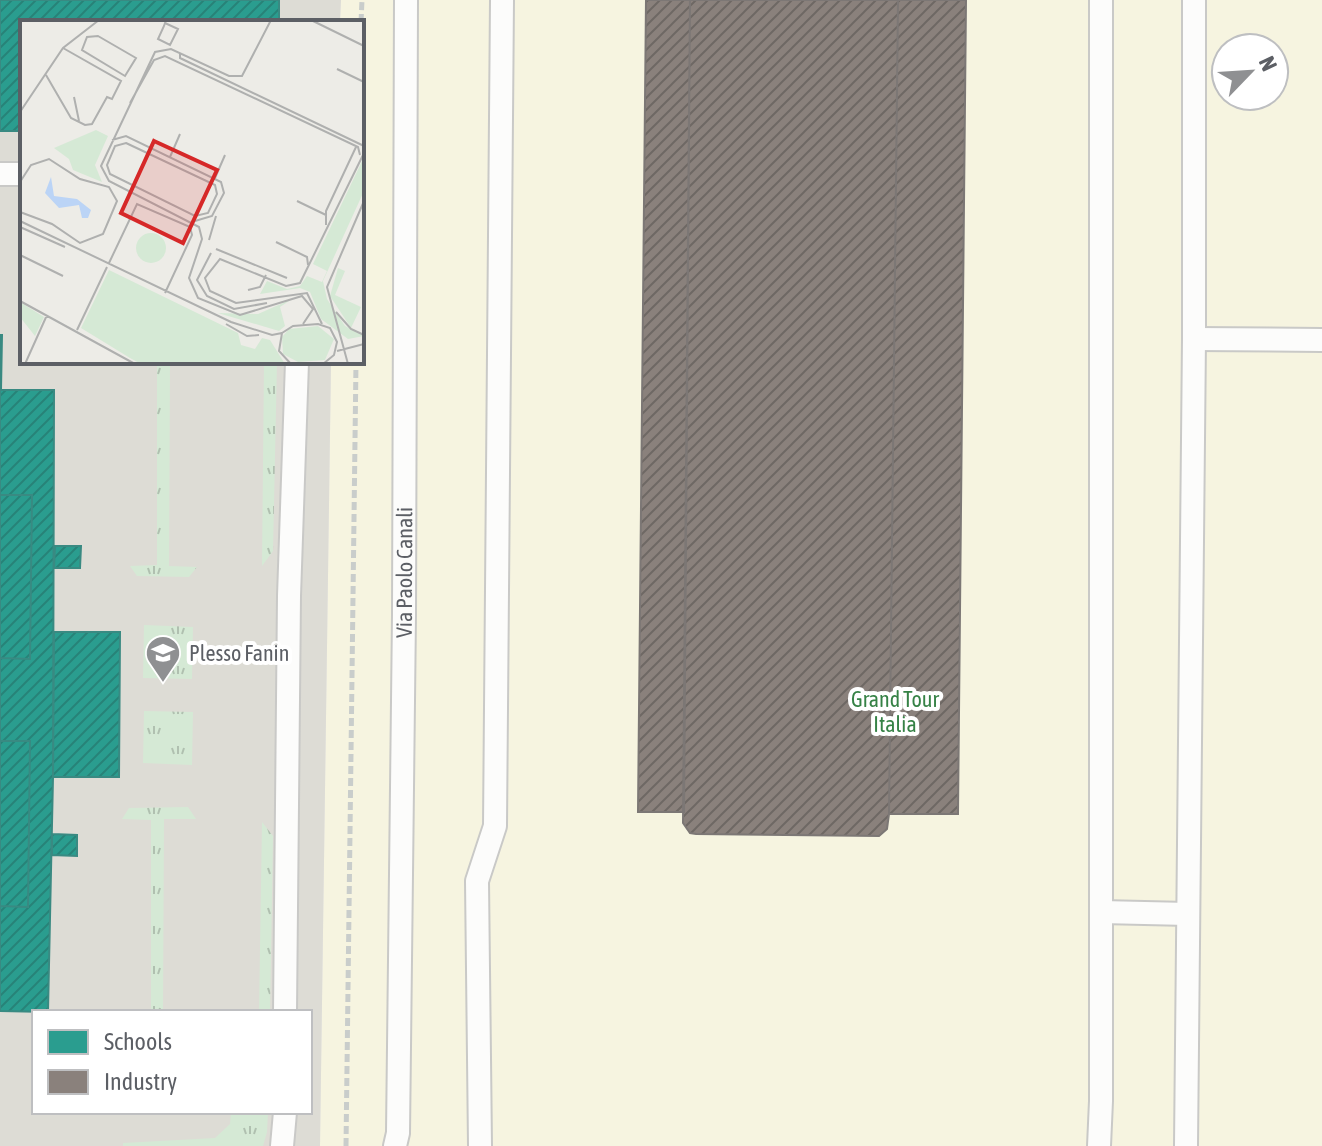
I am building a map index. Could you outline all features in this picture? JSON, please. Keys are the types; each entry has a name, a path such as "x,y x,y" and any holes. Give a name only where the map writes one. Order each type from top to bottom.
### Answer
{"lane":[{"name":"Via Paolo Canali","path":"398,1142 406,0"},
{"path":"480,1146 477,881 495,826 502,0"},
{"path":"1099,1146 1101,0"},
{"path":"1186,1146 1194,0"},
{"path":"1194,339 1322,340"},
{"path":"285,1010 289,596 297,364"},
{"path":"1101,912 1188,914"},
{"path":"282,1146 285,1114"}],"path":[{"path":"361,20 362,0"},
{"path":"346,1146 356,364"}],"shaded area":[{"name":"Plesso Fanin","path":"0,0 341,0 340,20 20,20 20,364 331,364 320,1146 0,1146"},
{"name":"Grand Tour Italia","path":"341,0 1322,0 1322,1146 320,1146 331,364 364,364 364,20 340,20"}],"green space":[{"path":"157,364 170,364 169,566 197,567 189,577 137,576 130,566 157,565"},
{"path":"264,364 277,364 273,551 262,566"},
{"path":"144,625 193,627 192,679 143,678"},
{"path":"144,711 193,712 192,765 143,763"},
{"path":"188,807 196,819 164,819 163,1010 151,1010 151,820 122,819 129,808"},
{"path":"262,822 273,836 270,1010 259,1010"},
{"path":"231,1114 268,1114 263,1146 123,1146 123,1143 215,1138 230,1124"}],"building: Schools":[{"path":"0,0 279,0 279,20 20,20 20,131 0,131"},
{"path":"2,335 1,390 0,390"},
{"path":"0,390 54,390 53,777 48,1010 32,1012 0,1011 0,906 28,907 30,741 0,741 0,658 30,659 32,495 0,495"},
{"path":"0,495 32,495 30,659 0,658"},
{"path":"55,546 81,546 80,568 54,568"},
{"path":"54,632 120,632 119,777 53,777"},
{"path":"0,741 30,741 28,907 0,906"},
{"path":"52,834 77,835 77,856 52,855"}],"building: Industry":[{"path":"646,0 690,0 684,812 638,812"},
{"path":"690,0 898,0 889,814 887,829 879,836 696,834 690,833 683,823"},
{"path":"898,0 966,0 958,814 889,814"}],"place":[{"name":"Plesso Fanin","path":"163,684"}]}
